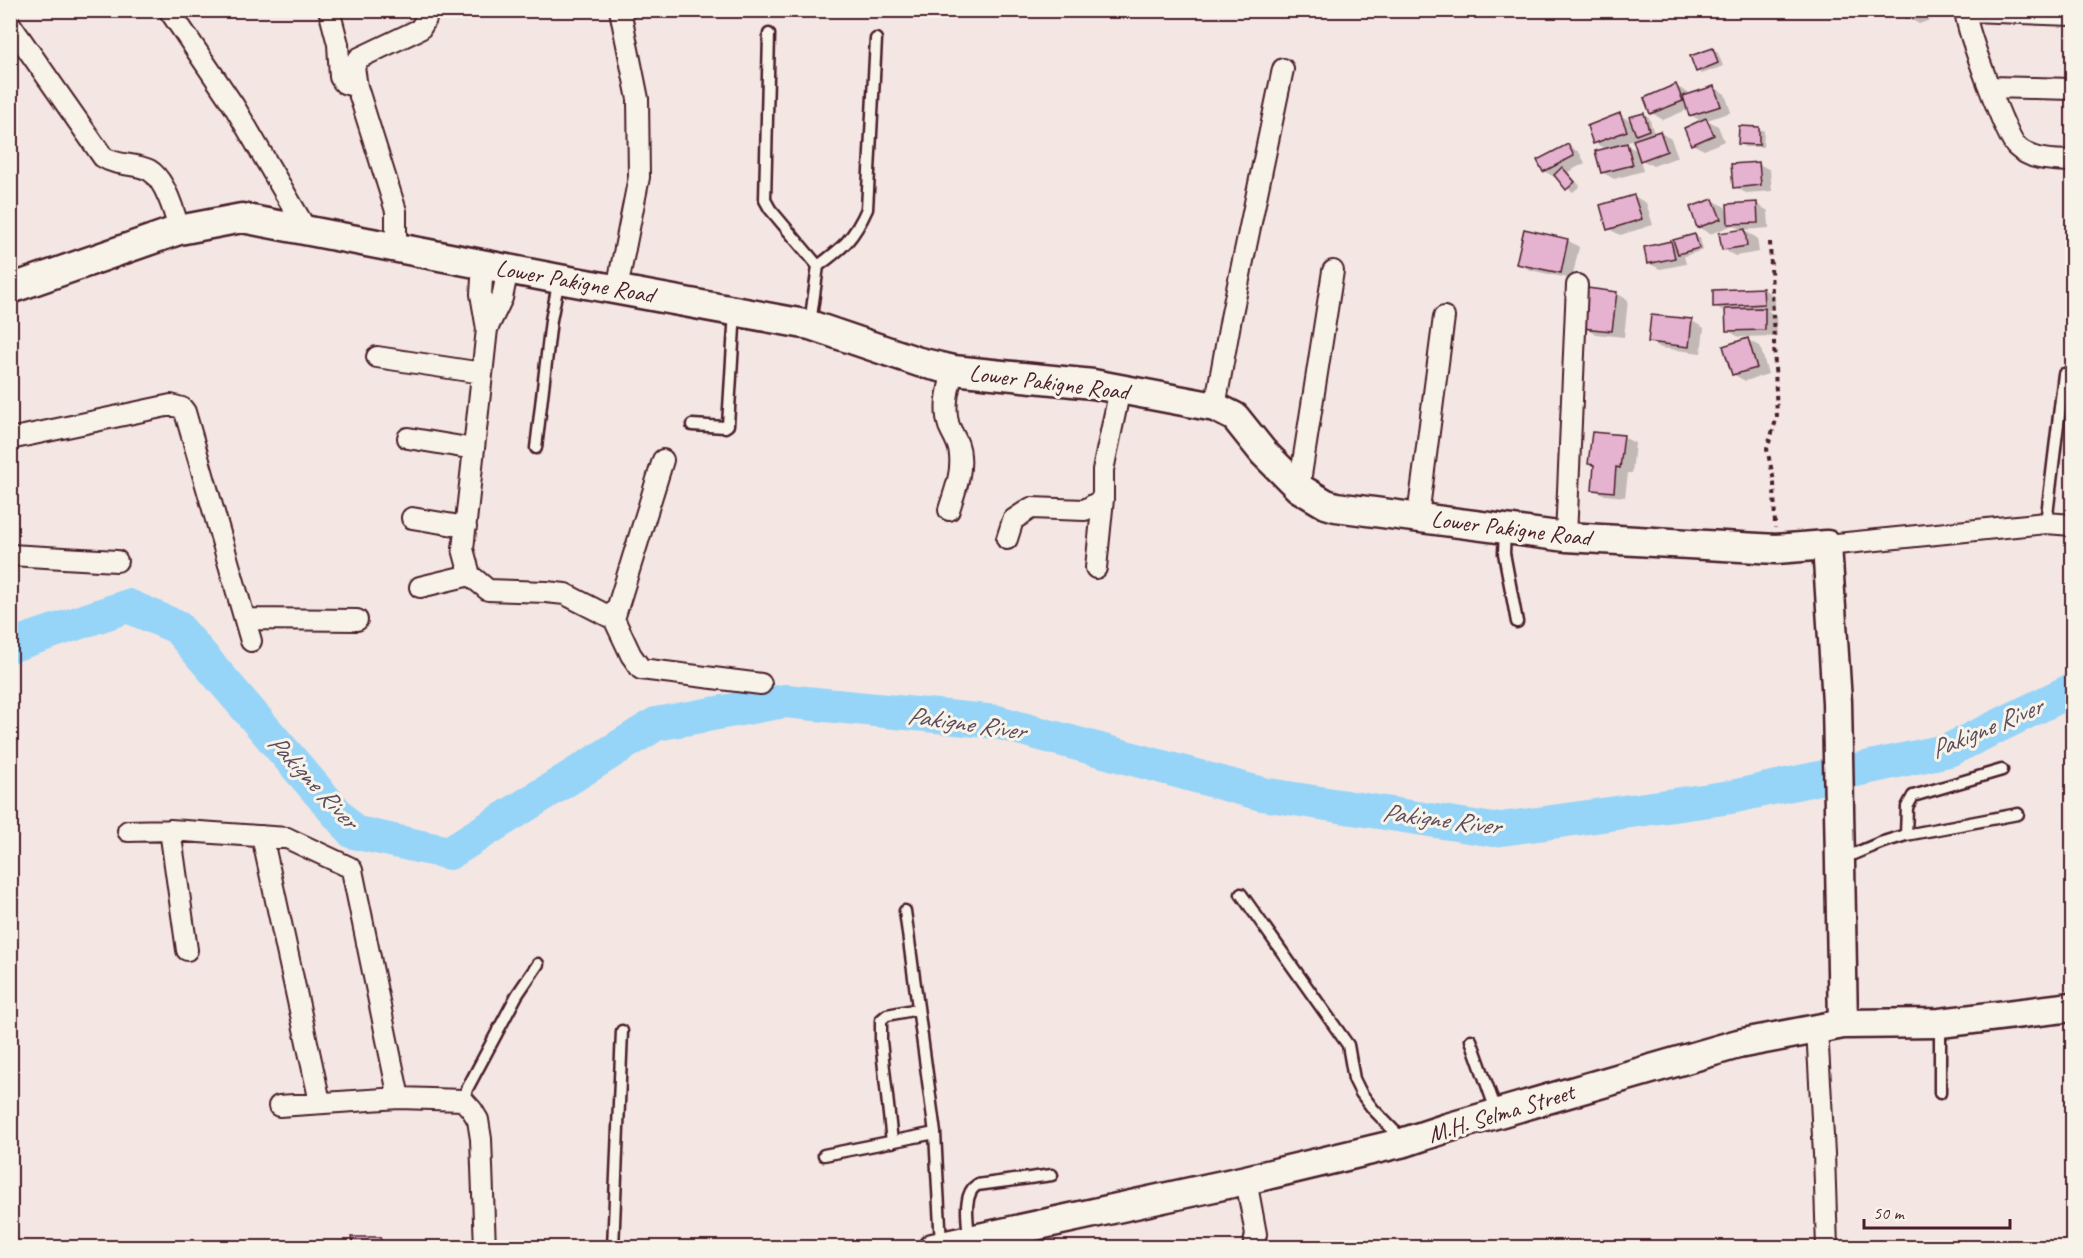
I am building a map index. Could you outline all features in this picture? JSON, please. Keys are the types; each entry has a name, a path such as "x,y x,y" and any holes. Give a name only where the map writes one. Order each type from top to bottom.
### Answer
{"street":[{"path":"169,10 234,106 307,231"},
{"path":"329,10 338,44 340,77 344,83 357,87"},
{"path":"396,248 396,212 353,73 359,58 420,29 426,18 427,10"},
{"path":"617,289 639,177 638,99 620,10"},
{"path":"2073,15 1971,11 1966,15 2010,139 2017,147 2034,158 2073,161"},
{"path":"10,24 103,157 149,170 156,176 173,204 179,230"},
{"path":"1215,408 1231,318 1283,69"},
{"path":"1990,87 2073,89"},
{"name":"Lower Pakigne Road","path":"10,289 179,230 242,218 810,325 919,362 953,370 1093,384 1215,408 1235,417 1263,452 1299,488 1331,506 1566,537 1776,549 2046,523 2073,525"},
{"path":"496,267 481,294 486,328 463,549 470,575 488,590 565,594 614,619 631,655 641,669 761,684"},
{"path":"1299,488 1333,271"},
{"path":"1566,537 1577,285"},
{"path":"1418,516 1444,317"},
{"path":"378,357 482,373"},
{"path":"949,510 960,472 961,454 948,424 947,397 953,370"},
{"path":"1096,568 1104,499 1103,470 1120,389"},
{"path":"10,439 171,405 182,408 185,411 251,641"},
{"path":"408,438 474,449"},
{"path":"614,619 663,460"},
{"path":"1007,539 1013,520 1031,508 1085,510 1104,499"},
{"path":"412,518 466,527"},
{"path":"1827,545 1837,702 1839,799 1839,860 1824,1154 1827,1248"},
{"path":"10,555 117,561"},
{"path":"420,587 470,575"},
{"path":"245,619 357,620"},
{"path":"170,830 187,950"},
{"path":"128,831 170,830 286,838 346,864 352,870 399,1098"},
{"path":"262,836 320,1102"},
{"name":"M.H. Selma Street","path":"937,1246 1246,1180 1405,1142 1497,1113 1738,1044 1830,1026 1940,1023 2073,1007"},
{"path":"279,1106 399,1098 463,1100 478,1120 481,1139 485,1248"},
{"path":"1246,1180 1256,1234 1253,1248"}],"lane":[{"path":"769,34 765,200 818,266"},
{"path":"810,325 818,266 842,249 861,222 867,209 876,39"},
{"path":"536,448 551,320 559,279"},
{"path":"692,425 725,427 728,425 735,311"},
{"path":"2046,523 2064,374"},
{"path":"1504,529 1504,553 1517,622"},
{"path":"1906,835 1907,807 1912,796 2002,770"},
{"path":"1839,860 1906,835 2018,814"},
{"path":"1240,894 1348,1045 1354,1079 1361,1093 1405,1142"},
{"path":"905,911 935,1133 937,1246"},
{"path":"463,1100 512,1005 538,964"},
{"path":"892,1142 881,1041 881,1020 887,1015 918,1009"},
{"path":"1940,1023 1940,1093"},
{"path":"613,1248 622,1031"},
{"path":"1471,1040 1497,1113"},
{"path":"824,1155 935,1133"},
{"path":"969,1239 968,1196 971,1189 977,1185 1052,1175"}],"path":[{"path":"1770,242 1777,417 1767,449 1774,481 1773,513 1776,549"}],"building":[{"path":"1903,10 1921,10 1922,12 1906,18"},
{"path":"1713,48 1718,63 1696,72 1690,56"},
{"path":"1676,84 1683,101 1650,114 1644,98"},
{"path":"1714,86 1721,106 1689,116 1683,96"},
{"path":"1620,113 1627,131 1593,144 1587,126"},
{"path":"1644,113 1649,130 1636,135 1629,117"},
{"path":"1706,118 1714,135 1691,145 1684,128"},
{"path":"1739,126 1759,127 1759,145 1738,144"},
{"path":"1660,131 1667,151 1640,161 1633,140"},
{"path":"1627,143 1633,165 1601,173 1595,151"},
{"path":"1568,144 1574,156 1543,172 1537,160"},
{"path":"1759,162 1761,185 1733,188 1731,164"},
{"path":"1562,167 1575,182 1566,190 1554,175"},
{"path":"1634,195 1642,219 1607,230 1600,205"},
{"path":"1713,199 1721,219 1697,228 1690,207"},
{"path":"1757,202 1758,223 1728,224 1727,204"},
{"path":"1524,229 1568,239 1561,273 1516,264"},
{"path":"1745,229 1747,246 1722,250 1719,233"},
{"path":"1695,234 1699,248 1678,254 1673,240"},
{"path":"1671,241 1675,258 1647,264 1644,247"},
{"path":"1587,288 1617,292 1612,331 1582,328"},
{"path":"1763,288 1764,304 1713,307 1713,290"},
{"path":"1765,308 1765,330 1726,331 1725,309"},
{"path":"1651,315 1692,319 1689,347 1648,342"},
{"path":"1748,338 1757,368 1732,375 1723,346"},
{"path":"1592,432 1624,435 1620,468 1616,467 1614,492 1592,490 1594,465 1588,464"},
{"path":"351,1237 380,1237 383,1248 354,1248"}],"waterway":[{"name":"Pakigne River","path":"10,646 128,606 177,627 353,832 449,853 656,724 785,701 997,722 1262,794 1494,830 1731,797 1949,750 2072,690"}]}
